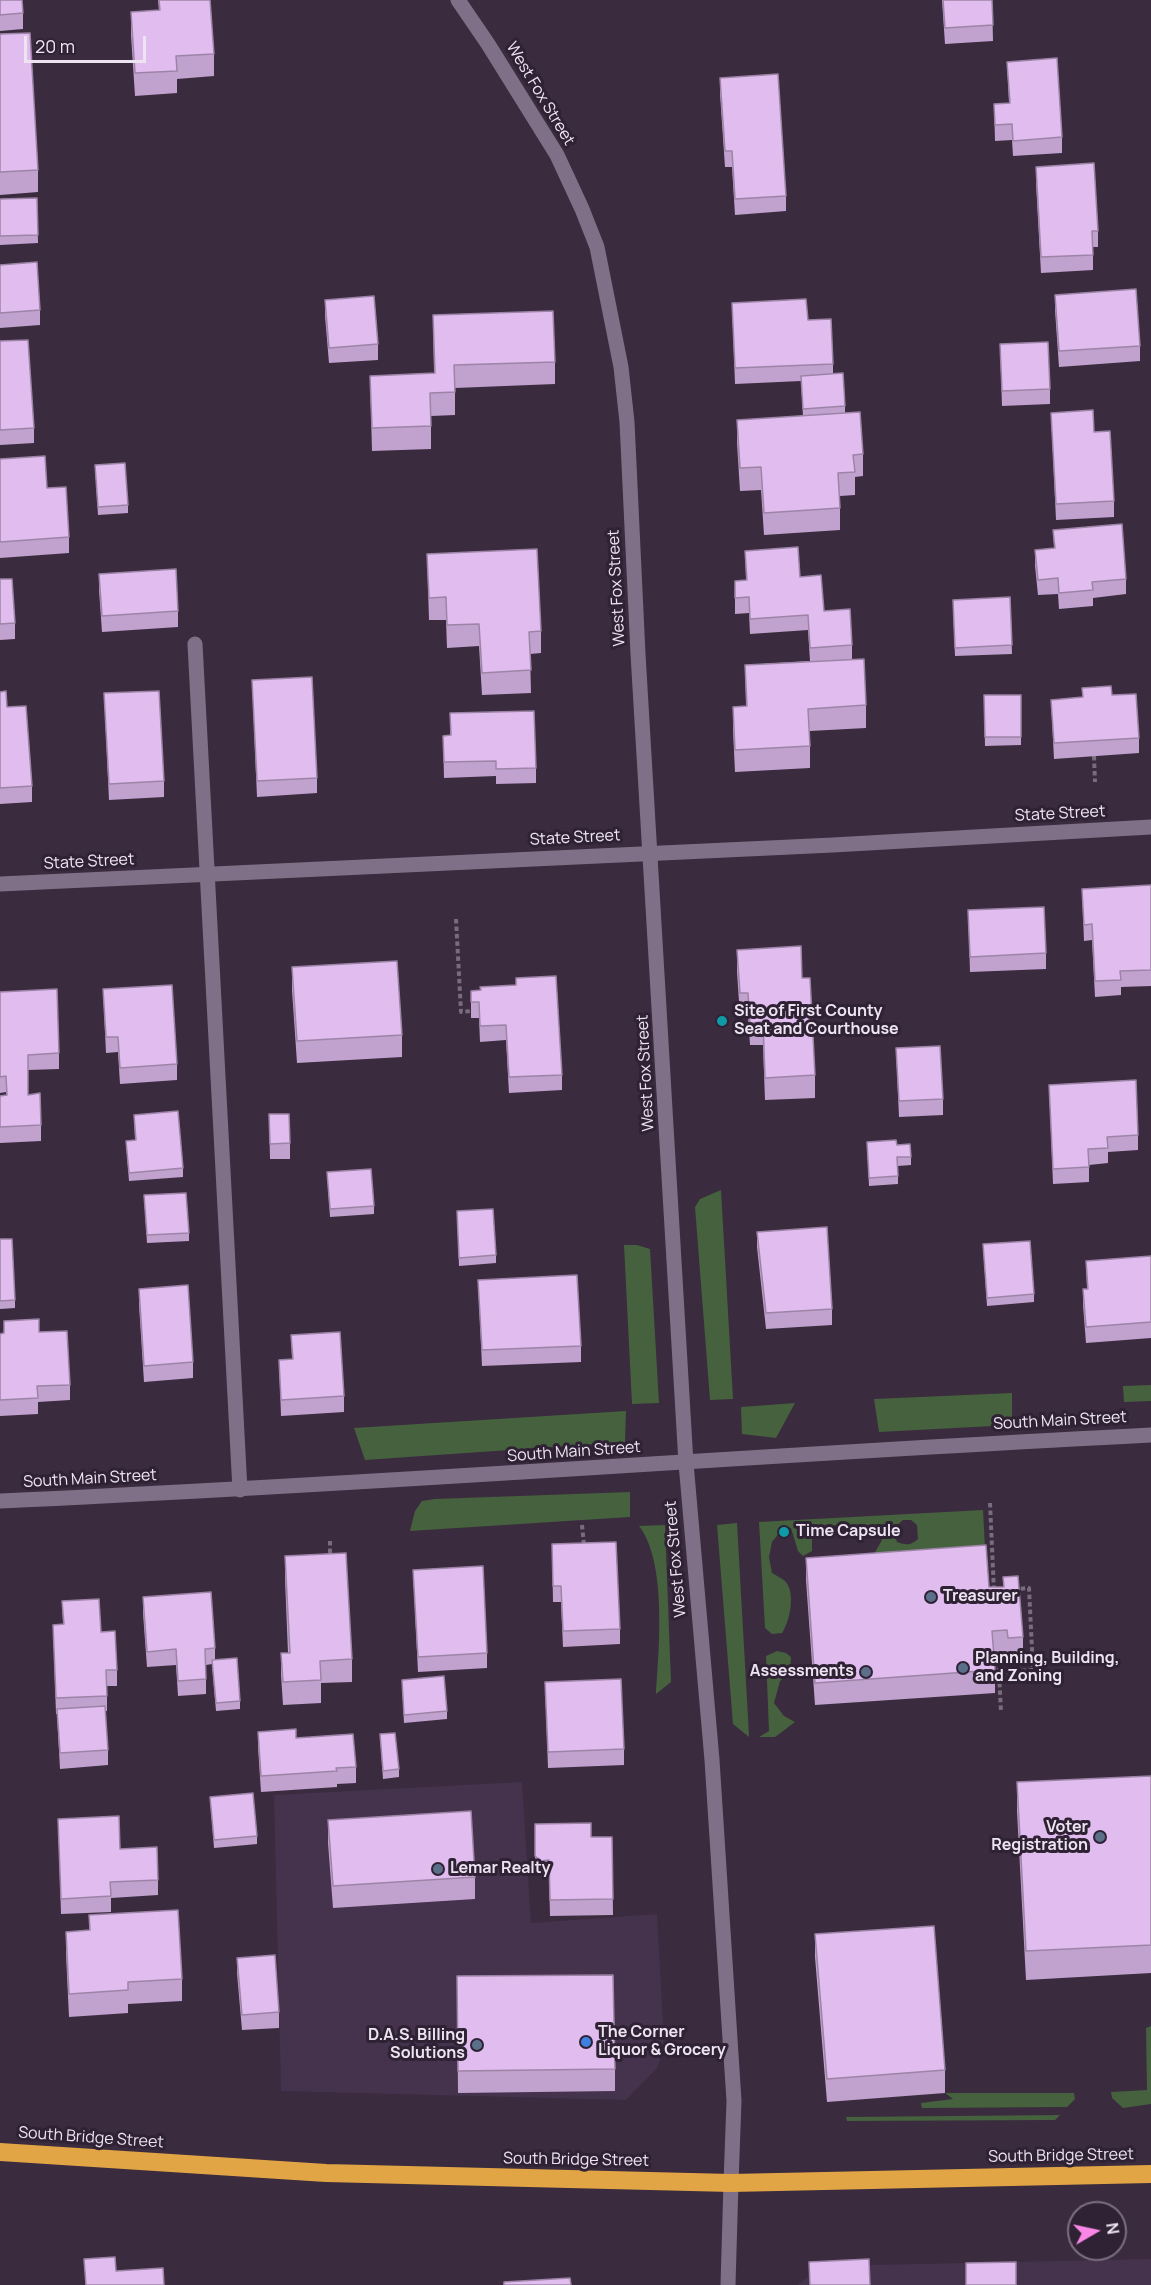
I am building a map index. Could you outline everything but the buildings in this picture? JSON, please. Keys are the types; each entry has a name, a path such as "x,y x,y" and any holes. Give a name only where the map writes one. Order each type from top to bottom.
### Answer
{"highway":[{"name":"South Bridge Street","path":"0,2152 326,2172 731,2183 1151,2174"}],"street":[{"name":"West Fox Street","path":"458,0 489,44 557,155 582,209 597,248 605,280 621,367 627,422 638,654 686,1463 712,1760 734,2101 728,2285"},
{"path":"195,644 240,1490"},
{"name":"State Street","path":"0,884 833,845 1151,827"},
{"name":"South Main Street","path":"0,1501 240,1490 1034,1440 1151,1435"}],"path":[{"path":"1094,756 1095,782"},
{"path":"456,920 461,1012 471,1011"},
{"path":"990,1503 994,1600"},
{"path":"582,1525 584,1547"},
{"path":"330,1541 331,1564"},
{"path":"994,1590 1029,1588 1033,1670 999,1672"},
{"path":"998,1653 1001,1712"}],"shaded area":[{"path":"522,1782 531,1923 657,1914 664,2041 658,2067 626,2100 281,2091 274,1795"},
{"path":"1151,2259 1151,2285 797,2285 823,2266"}],"green space":[{"path":"721,1190 733,1399 710,1400 695,1207 700,1199"},
{"path":"624,1245 637,1245 650,1249 659,1403 632,1404"},
{"path":"1151,1385 1151,1401 1124,1402 1123,1386"},
{"path":"1012,1393 1012,1425 879,1432 874,1399"},
{"path":"795,1403 776,1438 742,1434 741,1407"},
{"path":"626,1411 625,1442 365,1460 354,1428"},
{"path":"630,1492 630,1517 410,1531 415,1511 422,1501"},
{"path":"983,1510 986,1567 855,1554 874,1554 882,1540 878,1532 862,1534 850,1525 818,1526 812,1531 812,1551 803,1556 798,1551 791,1528 784,1527 772,1542 769,1557 772,1573 785,1581 788,1586 791,1607 782,1633 772,1634 765,1628 759,1522","holes":["903,1520 911,1520 917,1525 918,1539 908,1544 897,1542 893,1529"]},
{"path":"737,1523 749,1737 733,1724 717,1525"},
{"path":"665,1525 671,1682 656,1694 659,1631 657,1583 648,1542 639,1526"},
{"path":"777,1651 791,1657 790,1673 780,1681 774,1703 784,1716 795,1722 775,1737 759,1737 769,1731 766,1656"},
{"path":"1151,2026 1151,2104 1123,2108 1112,2098 1111,2092 1147,2090 1146,2028"},
{"path":"945,2093 1074,2093 1075,2099 1067,2107 922,2108 921,2103 953,2099"},
{"path":"1060,2115 1055,2120 847,2121 846,2117"}],"place":[{"name":"Site of First County Seat and Courthouse","path":"722,1021"},
{"name":"Time Capsule","path":"784,1532"},
{"name":"Treasurer","path":"931,1597"},
{"name":"Planning, Building, and Zoning","path":"963,1668"},
{"name":"Assessments","path":"866,1672"},
{"name":"Voter Registration","path":"1100,1837"},
{"name":"Lemar Realty","path":"438,1869"},
{"name":"The Corner Liquor & Grocery","path":"586,2042"},
{"name":"D.A.S. Billing Solutions","path":"477,2045"}]}
